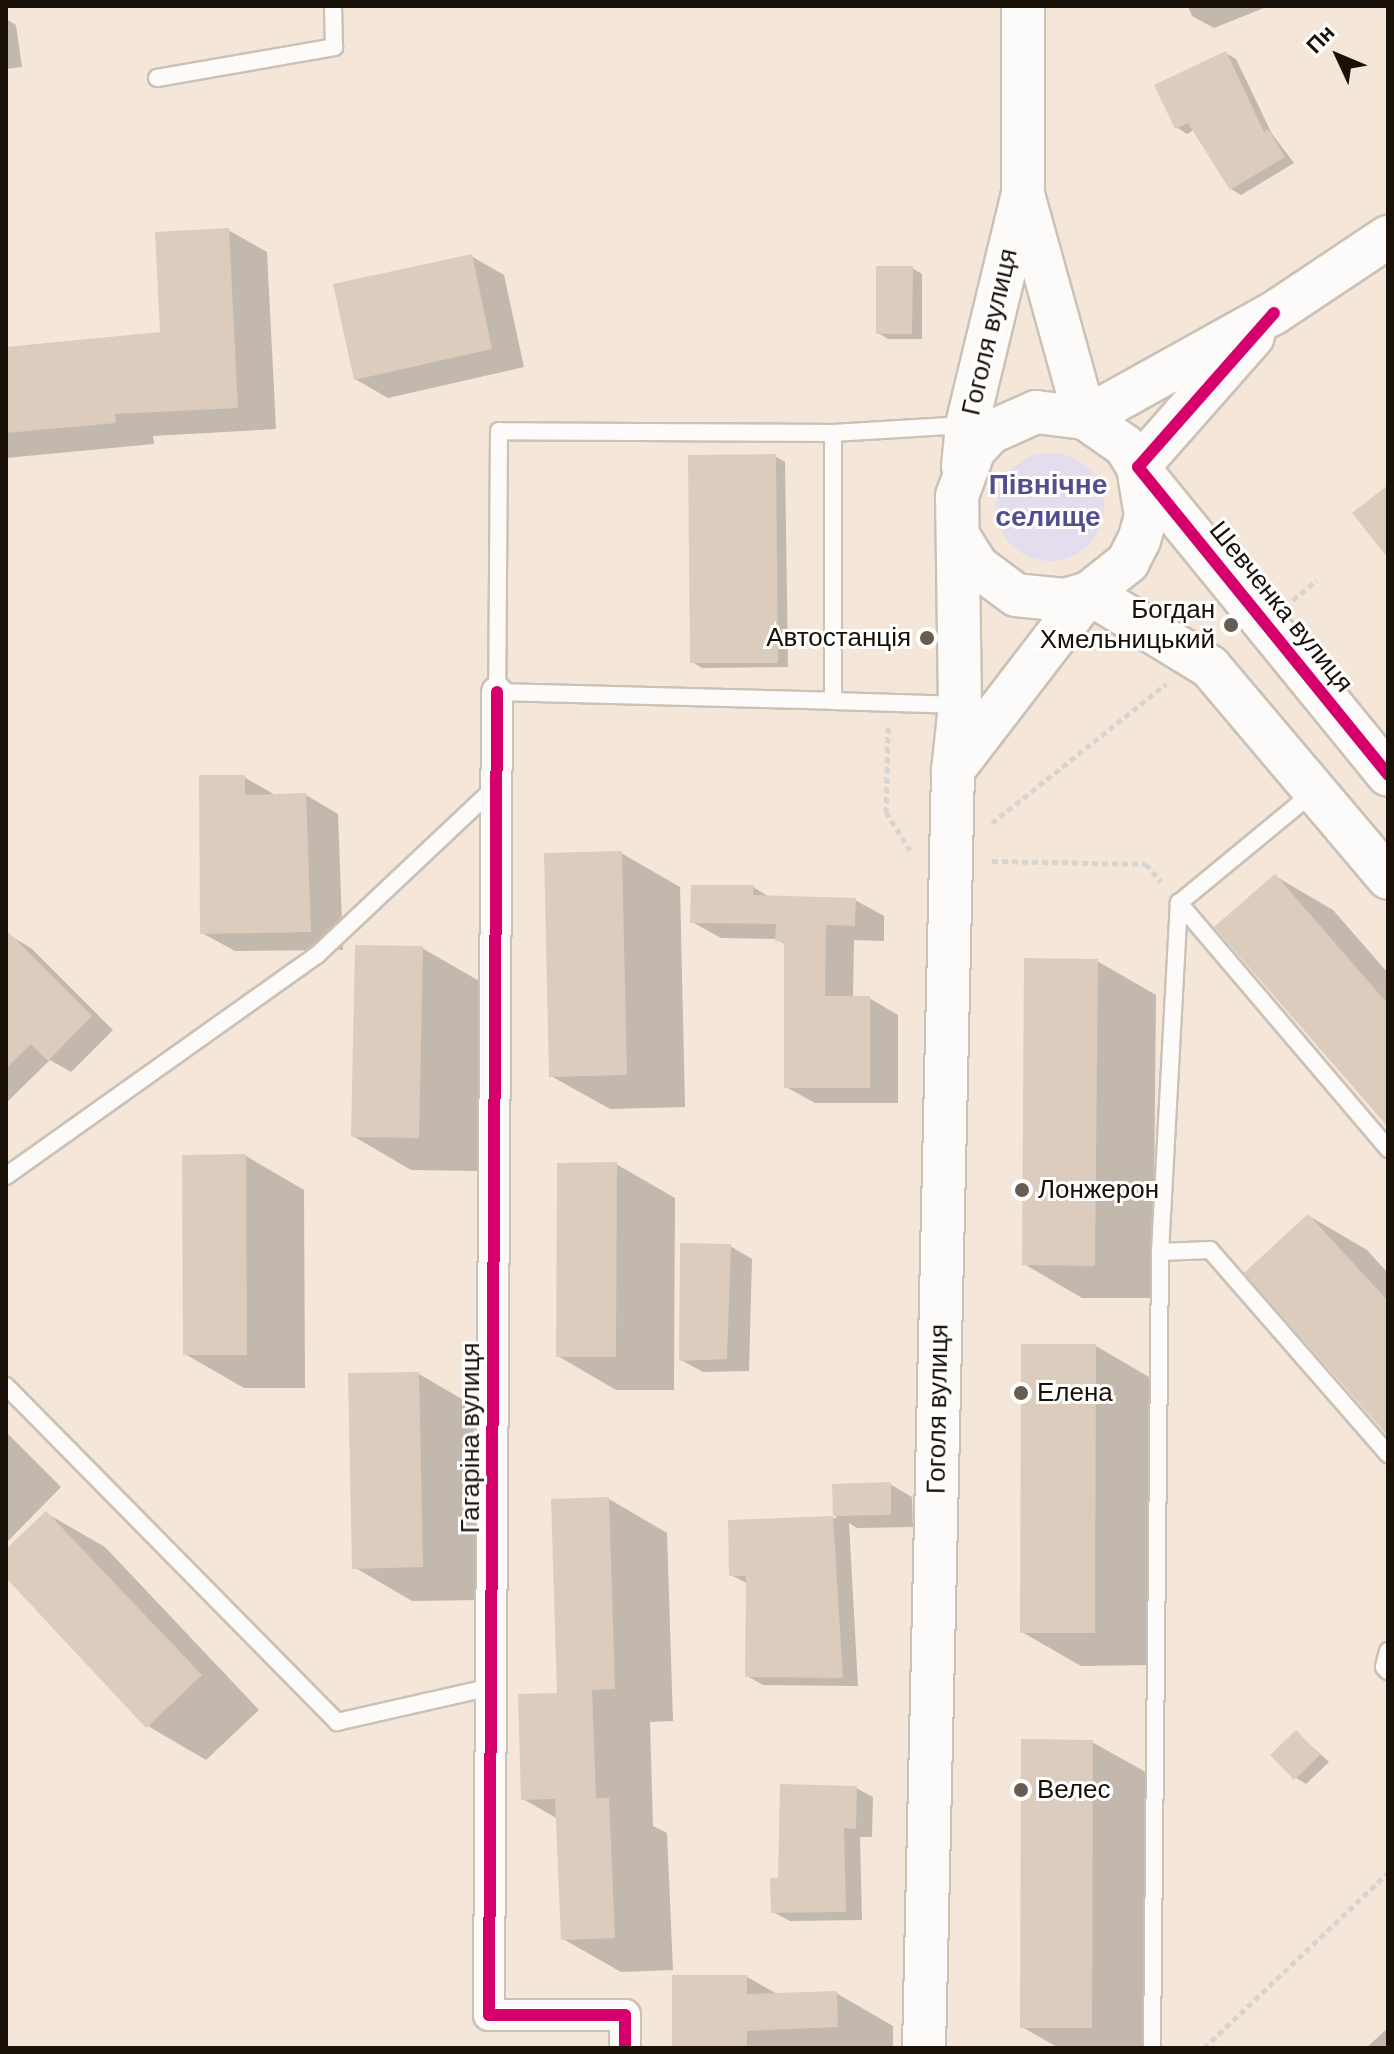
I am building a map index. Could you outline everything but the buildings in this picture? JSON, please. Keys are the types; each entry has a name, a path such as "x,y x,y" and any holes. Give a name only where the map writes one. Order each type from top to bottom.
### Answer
{"main road":[{"name":"Гоголя вулиця","path":"924,2048 953,771 960,705 957,496 967,425 1023,193 1023,6"},
{"name":"Гоголя вулиця","path":"1023,193 1085,418"},
{"path":"1085,418 1274,313 1388,237"},
{"path":"953,771 1089,593 1128,562 1146,516 1138,467 1274,313"},
{"name":"Гоголя вулиця","path":"962,472 974,450 1013,419 1036,412 1085,418 1125,446 1138,467"},
{"name":"Шевченка вулиця","path":"1138,467 1268,621 1388,775"},
{"path":"960,539 977,566 1016,595 1065,600 1089,593 1210,667 1388,878"}],"street":[{"name":"Гагаріна вулиця","path":"497,692 489,2015 625,2015 625,2048"}],"lane":[{"path":"157,78 334,47 333,6"},
{"path":"960,705 497,692 499,431 833,433 967,425"},
{"path":"833,433 833,701"},
{"path":"6,1176 317,955 497,786"},
{"path":"1152,2048 1160,1252 1179,903 1316,790"},
{"path":"1179,903 1388,1149"},
{"path":"1160,1252 1210,1250 1388,1454"},
{"path":"6,1386 337,1722 491,1687"},
{"path":"1388,1651 1388,1671"}],"path":[{"path":"1268,621 1317,580"},
{"path":"981,831 1169,682 1210,667"},
{"path":"889,702 886,812 916,859"},
{"path":"981,861 1146,864 1179,903"},
{"path":"1204,2048 1388,1873"}],"shaded area":[{"path":"1050,453 1071,457 1088,469 1100,486 1104,507 1100,528 1088,545 1071,557 1050,561 1029,557 1012,545 1000,528 996,507 1000,486 1012,469 1029,457"}],"cycle path":[{"path":"1274,313 1138,467 1388,775"},
{"path":"497,692 489,2015 625,2015 625,2048"}],"place":[{"name":"Богдан Хмельницький","path":"1231,625"},
{"name":"Автостанція","path":"927,638"},
{"name":"Лонжерон","path":"1022,1190"},
{"name":"Елена","path":"1021,1393"},
{"name":"Велес","path":"1021,1790"}],"district":[{"name":"Північне селище","path":"1048,501"}]}
